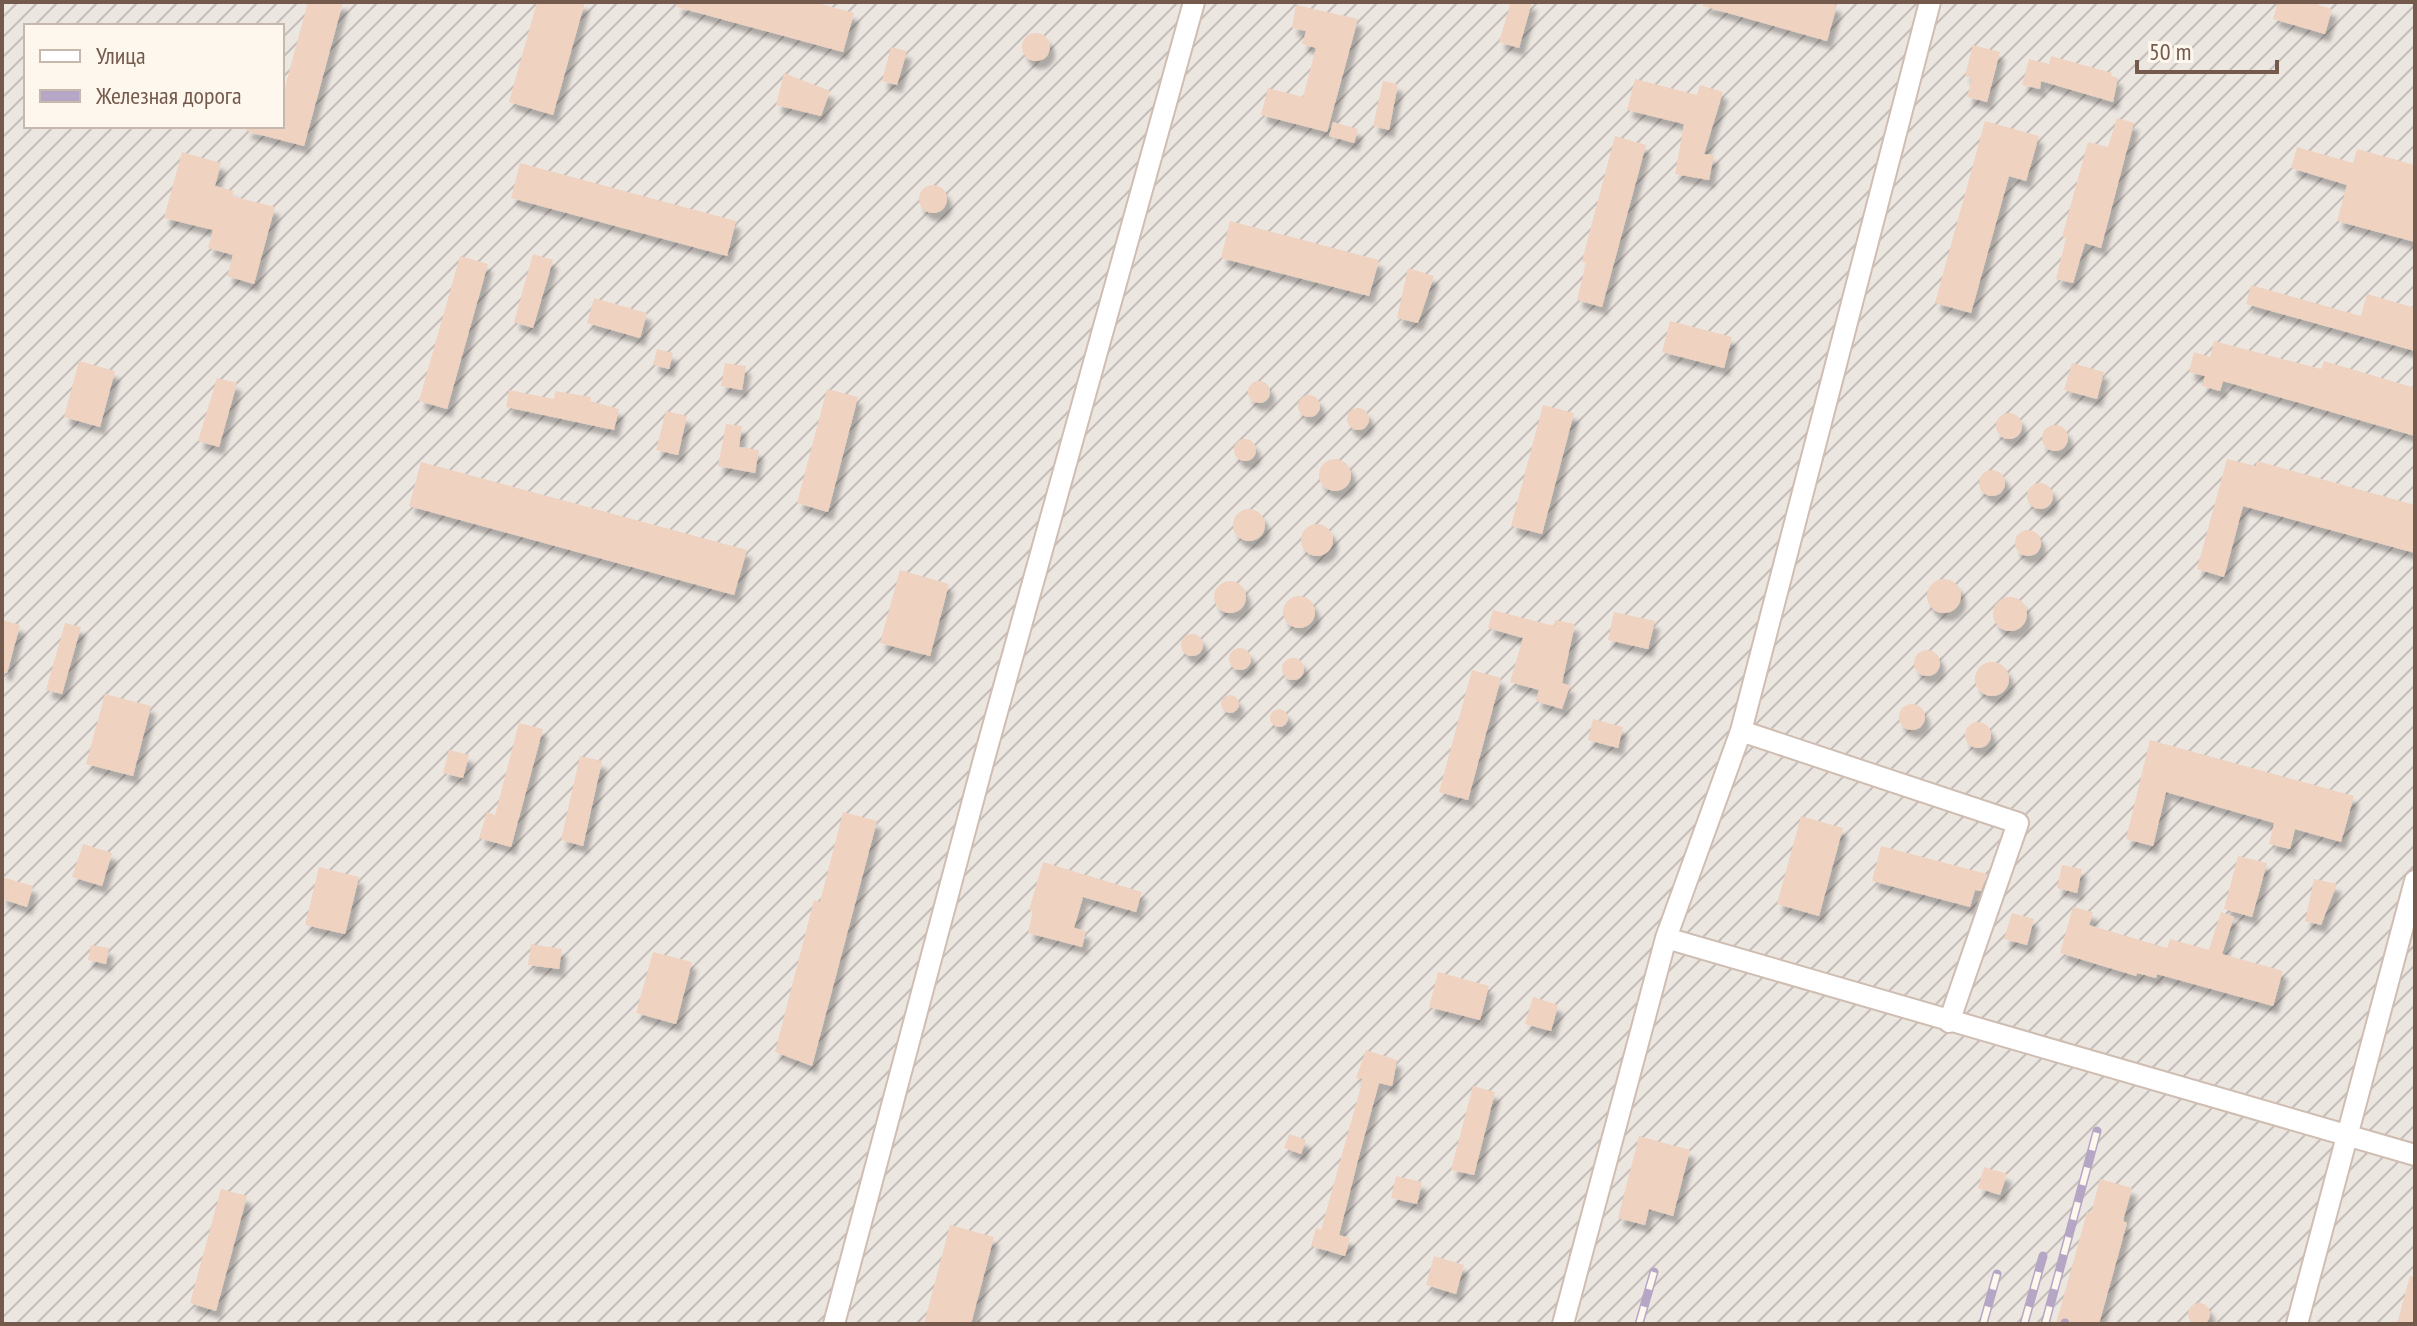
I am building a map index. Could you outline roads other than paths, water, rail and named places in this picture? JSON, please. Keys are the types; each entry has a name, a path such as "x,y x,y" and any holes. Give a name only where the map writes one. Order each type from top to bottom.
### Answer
{"lane":[{"path":"834,1324 979,774 1194,2"},
{"path":"1563,1324 1666,938 1741,731 1930,2"},
{"path":"1741,731 2018,823 1949,1022"},
{"path":"2297,1324 2415,881"},
{"path":"1666,938 2415,1155"}],"railway":[{"path":"2045,1324 2097,1131"},
{"path":"2024,1324 2043,1256"},
{"path":"1639,1324 1654,1272"},
{"path":"1983,1324 1997,1274"}]}
